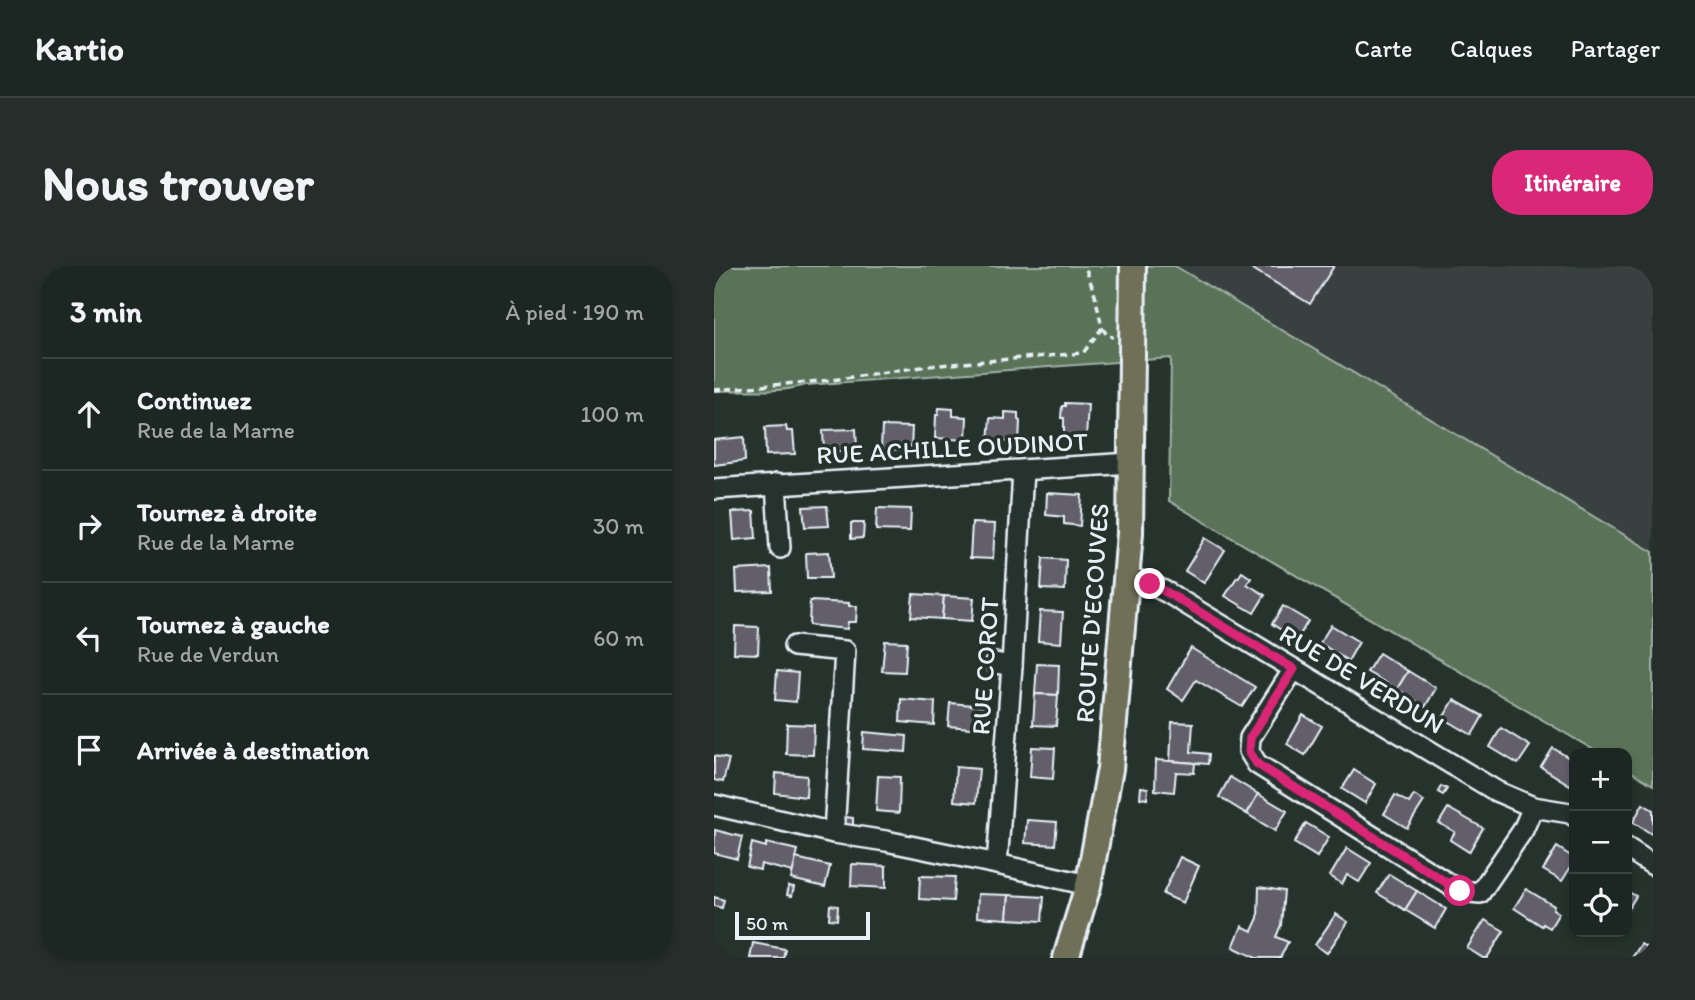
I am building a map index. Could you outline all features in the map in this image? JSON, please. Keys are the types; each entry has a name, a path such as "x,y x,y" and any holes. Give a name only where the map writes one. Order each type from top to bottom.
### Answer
{"main road":[{"name":"ROUTE D'ECOUVES","path":"1066,958 1088,886 1110,769 1130,533 1133,266"}],"street":[{"name":"RUE ACHILLE OUDINOT","path":"714,489 776,484 943,481 1023,470 1131,463"},
{"name":"RUE COROT","path":"997,864 1004,664 1023,470"},
{"path":"776,484 780,548"},
{"name":"RUE DE VERDUN","path":"1127,577 1168,593 1496,791 1533,807 1569,813"},
{"path":"794,646 845,651 834,833"},
{"path":"1294,669 1250,738 1249,751 1257,764 1460,891 1480,893 1524,830 1533,807"},
{"path":"714,805 834,833 997,864 1088,886"},
{"path":"1632,851 1653,864"}],"path":[{"path":"714,390 832,380 928,366 1083,353 1102,328 1085,266"}],"shaded area":[{"path":"1174,266 1653,266 1653,554"}],"green space":[{"path":"714,266 1175,266 1653,552 1653,785 1632,772 1632,748 1590,748 1169,501 1171,358 806,385 772,390 714,391"}],"building":[{"path":"1248,266 1334,266 1310,304"},
{"path":"1065,403 1088,404 1086,439 1064,438 1064,418 1061,418 1062,406 1065,406"},
{"path":"939,408 953,409 953,416 967,417 966,440 935,438"},
{"path":"1005,412 1018,413 1019,442 988,441 990,418 1005,419"},
{"path":"786,426 787,431 793,431 795,454 766,455 765,427"},
{"path":"882,426 912,427 911,450 881,449"},
{"path":"856,429 857,450 824,452 823,430"},
{"path":"744,437 745,461 714,465 714,440"},
{"path":"1047,493 1082,495 1080,526 1064,524 1064,517 1046,515"},
{"path":"827,506 829,526 805,527 803,507"},
{"path":"877,508 911,509 910,531 876,530"},
{"path":"754,511 756,538 734,540 732,512"},
{"path":"851,523 864,523 863,538 851,539"},
{"path":"972,523 995,524 993,559 970,558"},
{"path":"1205,538 1225,550 1204,583 1185,571"},
{"path":"829,552 831,578 807,578 806,553"},
{"path":"1043,558 1066,560 1065,590 1041,589"},
{"path":"771,568 772,591 737,592 736,570"},
{"path":"1242,572 1251,578 1247,584 1265,595 1254,613 1225,596"},
{"path":"913,594 944,596 942,619 911,617"},
{"path":"944,596 974,598 972,621 942,619"},
{"path":"810,601 849,603 849,606 857,606 856,622 848,622 847,629 809,625"},
{"path":"1283,606 1308,621 1297,640 1272,624"},
{"path":"1040,611 1063,612 1061,643 1038,641"},
{"path":"1331,625 1359,642 1348,661 1320,643"},
{"path":"735,626 759,627 758,654 734,653"},
{"path":"885,641 907,642 905,672 882,671"},
{"path":"1191,648 1255,687 1242,707 1196,680 1183,700 1167,689"},
{"path":"1379,653 1408,671 1397,689 1367,672"},
{"path":"1037,664 1059,665 1058,695 1035,694"},
{"path":"777,671 798,673 796,702 775,700"},
{"path":"1408,671 1436,688 1425,707 1397,689"},
{"path":"1035,694 1058,695 1056,726 1033,725"},
{"path":"901,699 935,702 934,725 900,722"},
{"path":"1454,700 1483,716 1472,735 1443,718"},
{"path":"950,703 984,706 983,729 948,726"},
{"path":"1303,715 1322,726 1305,755 1287,744"},
{"path":"1172,722 1193,723 1191,752 1209,754 1208,764 1170,761"},
{"path":"787,724 814,725 813,755 786,754"},
{"path":"1501,728 1530,746 1518,764 1490,747"},
{"path":"864,732 907,736 906,752 863,749"},
{"path":"1032,747 1055,748 1053,779 1030,777"},
{"path":"1553,748 1569,758 1569,784 1541,767"},
{"path":"714,756 729,759 723,782 714,780"},
{"path":"1156,760 1195,763 1194,773 1176,772 1174,792 1155,790"},
{"path":"956,767 979,769 976,803 954,801"},
{"path":"1354,770 1376,784 1365,803 1342,789"},
{"path":"776,773 807,776 806,797 775,793"},
{"path":"878,776 900,777 899,813 876,811"},
{"path":"1230,777 1258,794 1247,814 1219,797"},
{"path":"1441,786 1447,789 1443,795 1438,792"},
{"path":"1141,787 1148,788 1147,799 1140,798"},
{"path":"1258,794 1287,811 1275,831 1247,814"},
{"path":"1395,795 1409,803 1414,795 1424,801 1407,828 1384,814"},
{"path":"1643,804 1653,810 1653,835 1633,822"},
{"path":"1448,808 1483,828 1469,852 1450,840 1455,832 1439,823"},
{"path":"845,817 853,818 853,826 844,825"},
{"path":"1027,820 1057,822 1055,845 1025,843"},
{"path":"1306,823 1329,837 1317,857 1294,843"},
{"path":"715,830 742,837 737,859 714,853"},
{"path":"752,843 766,847 766,843 798,850 793,872 761,864 760,870 747,867"},
{"path":"1557,847 1569,855 1569,870 1562,881 1543,870"},
{"path":"1347,848 1371,863 1359,882 1347,875 1342,884 1330,876"},
{"path":"1180,857 1199,866 1183,903 1163,894"},
{"path":"796,858 830,866 825,887 791,879"},
{"path":"852,864 886,866 886,888 851,886"},
{"path":"1389,874 1417,891 1405,910 1377,893"},
{"path":"920,876 955,877 953,901 919,899"},
{"path":"789,886 794,887 792,896 787,895"},
{"path":"1259,887 1284,891 1281,925 1276,937 1288,942 1280,958 1256,958 1233,947 1242,926 1252,931 1258,918"},
{"path":"1526,889 1554,906 1553,909 1559,913 1550,928 1543,924 1542,926 1514,908"},
{"path":"1417,891 1446,909 1435,928 1405,910"},
{"path":"978,894 1009,895 1007,919 977,917"},
{"path":"1009,895 1044,897 1042,921 1007,919"},
{"path":"714,897 724,900 722,908 714,906"},
{"path":"830,905 838,906 837,920 829,919"},
{"path":"1336,914 1348,922 1327,953 1315,945"},
{"path":"1485,920 1504,931 1487,958 1483,958 1467,948"},
{"path":"753,943 785,949 783,958 750,958"},
{"path":"1641,944 1653,951 1653,958 1632,958"}],"route":[{"path":"1150,584 1294,669 1250,738 1249,751 1257,764 1460,891"}]}
